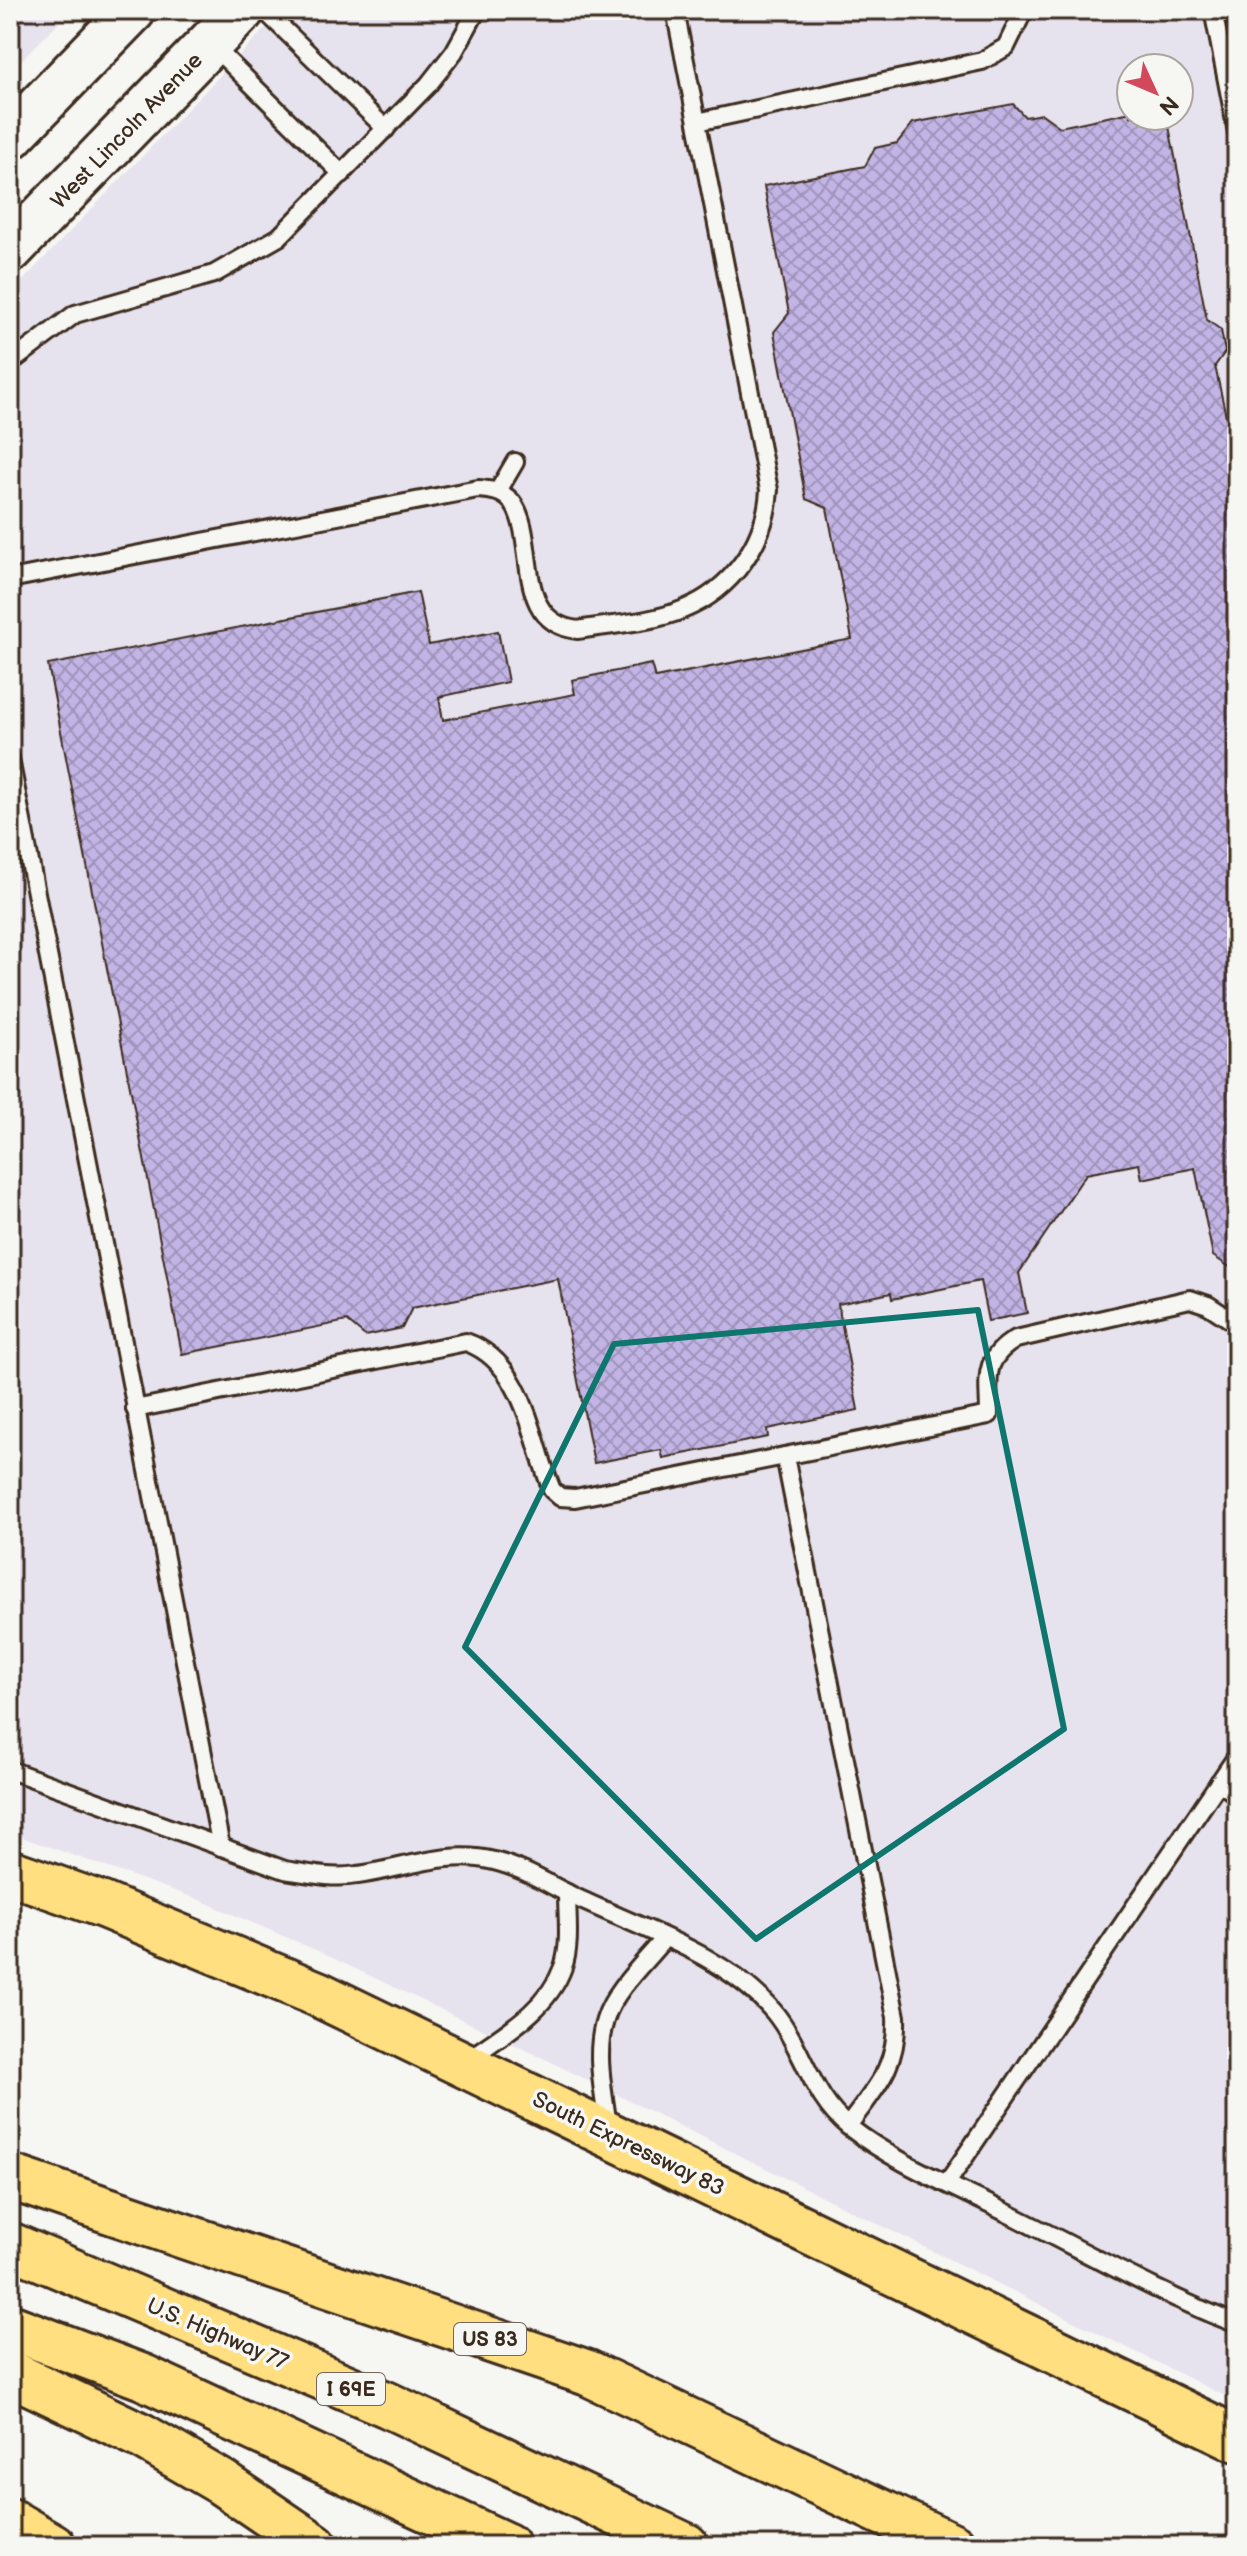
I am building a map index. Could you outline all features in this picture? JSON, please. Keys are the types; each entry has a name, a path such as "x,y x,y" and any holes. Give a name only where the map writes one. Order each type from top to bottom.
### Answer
{"main road":[{"name":"South Expressway 83","path":"10,1872 103,1905 318,1994 1237,2439"},
{"name":"US 83","path":"10,2177 588,2373 953,2546"},
{"name":"U.S. Highway 77","path":"10,2245 388,2405 686,2546"},
{"path":"10,2327 143,2377 507,2546"},
{"path":"10,2373 142,2436 221,2482 315,2546"},
{"path":"10,2521 53,2546"}],"street":[{"path":"10,137 133,10"},
{"name":"West Lincoln Avenue","path":"10,250 242,10"}],"lane":[{"path":"264,10 386,129"},
{"path":"10,363 75,314 214,274 243,261 279,237 386,129 454,52 477,10"},
{"path":"10,579 456,492 498,491 512,502 534,595 543,612 566,629 578,630 683,610 730,576 761,535 769,490 675,10"},
{"path":"697,122 982,61 1006,47 1024,10"},
{"path":"1213,10 1237,132"},
{"path":"210,43 342,174"},
{"path":"498,491 515,462"},
{"path":"10,759 221,1847"},
{"path":"135,1409 466,1342 486,1349 502,1365 528,1418 552,1490 560,1497 575,1498 989,1415 989,1371 998,1349 1016,1339 1190,1299 1208,1305 1237,1324"},
{"path":"785,1456 896,2017 897,2045 889,2070 848,2126"},
{"path":"947,2183 1237,1756"},
{"path":"10,1770 285,1870 328,1878 359,1875 436,1858 467,1857 496,1861 567,1893 731,1974 758,1993 781,2021 818,2094 848,2126 947,2183 1237,2324"},
{"path":"1219,1782 1237,1795"},
{"path":"463,2063 520,2022 554,1986 564,1965 567,1893"},
{"path":"609,2133 600,2046 605,2018 620,1993 664,1939"}],"highlighted area":[{"path":"978,1310 1064,1729 756,1939 465,1647 614,1344"}],"shaded area":[{"path":"10,10 71,10 10,72"},
{"path":"283,10 1237,10 1237,2402 541,2057 318,1951 195,1898 10,1833 10,294"}],"building":[{"path":"1013,104 1025,117 1042,114 1060,127 1115,115 1115,132 1170,132 1207,320 1221,330 1225,352 1215,366 1237,466 1237,1272 1213,1256 1195,1168 1142,1179 1139,1164 1086,1174 1019,1273 1027,1313 988,1321 980,1281 892,1299 891,1293 838,1304 858,1410 767,1429 768,1437 663,1458 661,1450 594,1463 558,1279 412,1308 402,1328 365,1336 347,1321 182,1354 48,665 418,592 429,645 498,631 508,682 439,697 443,720 575,694 572,680 651,664 655,678 852,639 827,508 806,499 774,332 789,313 764,186 865,166 875,148 897,143 913,123"}]}
